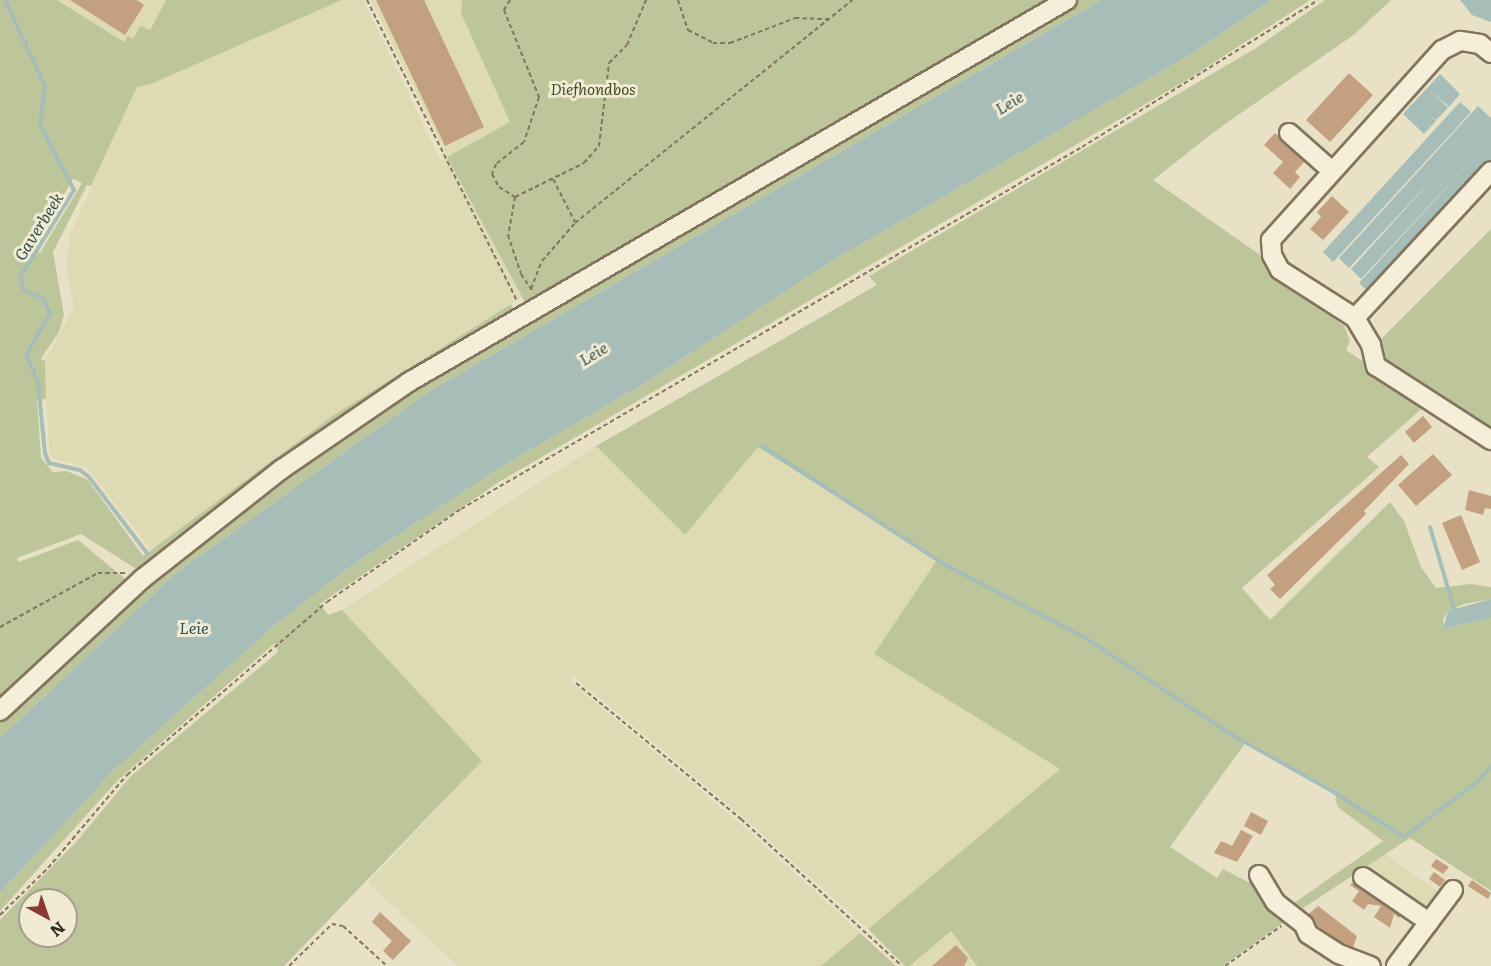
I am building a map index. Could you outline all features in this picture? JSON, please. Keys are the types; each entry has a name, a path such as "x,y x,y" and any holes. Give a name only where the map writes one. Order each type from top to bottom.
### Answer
{"street":[{"path":"0,711 142,579 302,456 409,382 1067,0"},
{"path":"1491,53 1480,44 1460,41 1442,50 1271,240 1272,255 1280,270 1355,318 1371,345 1376,366 1491,440"},
{"path":"1289,133 1332,171"},
{"path":"1355,318 1491,171"},
{"path":"1260,875 1275,902 1294,917 1308,934 1339,954 1371,966"},
{"path":"1363,877 1429,922"},
{"path":"1396,966 1453,890"}],"path":[{"path":"368,0 524,315"},
{"path":"510,0 504,10 539,97 524,142 496,164 492,174 499,187 515,197"},
{"path":"515,197 584,163 599,146 609,63 627,45 646,0"},
{"path":"678,0 688,30 712,43 730,43 795,18 830,19"},
{"path":"515,197 508,235 521,274 531,289 542,261 575,223 852,0"},
{"path":"0,915 48,868 127,775 327,602 461,509 1082,147 1318,0"},
{"path":"553,179 575,223"},
{"path":"0,627 98,573 119,571 142,579"},
{"path":"576,683 741,819 902,966"},
{"path":"1225,966 1294,917"},
{"path":"289,966 332,924 343,926 387,966"}],"shaded area":[{"path":"57,0 166,0 149,30 124,42"},
{"path":"342,0 363,0 441,161 447,156 371,0 462,0 461,13 511,122 447,157 522,297 334,415 151,550 87,468 52,458 49,451 45,361 74,307 66,265 70,235 137,86 151,84"},
{"path":"596,446 685,535 758,447 938,561 874,654 1061,769 868,929 742,816 573,676 570,681 745,828 860,933 821,966 458,966 368,883 482,761 342,610"},
{"path":"1385,854 1443,895 1428,917 1360,871"},
{"path":"951,931 977,966 911,966"}],"green space":[{"path":"0,0 57,0 124,42 128,36 133,39 140,26 150,30 166,0 342,0 151,84 137,87 91,186 87,185 53,252 64,315 59,332 41,359 45,361 46,399 37,400 41,458 53,472 67,471 88,480 143,556 334,415 511,304 515,315 141,572 81,534 17,558 19,562 78,540 129,582 0,712","holes":["73,179 82,183 40,253 33,248"]},
{"name":"Diefhondbos","path":"462,0 1055,0 528,308 447,157 510,122 461,13"},
{"path":"1076,0 1101,0 427,393 176,573 0,738 0,722 157,574 268,487 416,385"},
{"path":"1271,0 1310,0 1190,78 499,482 320,604 328,615 342,610 482,761 284,966 0,966 0,920 18,902 18,948 78,948 78,888 31,888 77,841 130,777 278,652 275,643 117,781 21,888 18,888 18,891 0,911 0,893 113,771 270,629 347,569 501,467 650,380 830,262 1193,53"},
{"path":"1325,0 1391,0 1355,34 1218,129 1153,180 1263,257 1270,271 1344,326 1350,341 1346,350 1427,404 1367,457 1379,467 1242,588 1270,620 1390,502 1404,521 1421,567 1436,588 1471,584 1491,587 1491,599 1464,604 1448,611 1443,619 1444,629 1491,618 1491,891 1410,838 1297,912 1294,903 1383,841 1339,808 1335,800 1338,792 1246,742 1170,847 1217,878 1223,869 1258,887 1265,907 1287,920 1223,966 977,966 951,931 910,966 905,966 868,929 1060,769 874,654 937,560 758,447 685,535 596,446 877,285 869,276 1256,48"},
{"path":"1491,229 1491,432 1382,361 1381,347 1382,338"},
{"path":"860,933 896,966 821,966"}],"water":[{"name":"Leie","path":"1101,0 1271,0 1193,53 830,262 650,380 501,467 347,569 270,629 113,771 0,893 0,738 176,573 427,393"},
{"path":"1460,0 1491,0 1491,22 1472,15"},
{"path":"1440,74 1460,94 1449,107 1430,90 1448,108 1436,120 1426,112 1436,121 1424,134 1403,114"},
{"path":"1460,102 1471,112 1333,262 1323,252"},
{"path":"1478,106 1491,118 1491,162 1370,293 1359,283 1482,149 1361,279 1351,269 1438,173 1349,268 1339,258"},
{"path":"1491,599 1491,618 1443,629 1448,611"}],"building":[{"path":"70,0 137,0 144,5 125,35"},
{"path":"376,0 424,0 484,127 445,146"},
{"path":"1349,73 1373,95 1330,142 1306,120"},
{"path":"1275,133 1305,161 1295,172 1300,177 1290,189 1273,173 1283,162 1264,145"},
{"path":"1332,196 1349,212 1323,240 1310,229 1321,217 1317,212"},
{"path":"1423,416 1432,427 1414,443 1405,432"},
{"path":"1433,454 1452,475 1416,506 1398,485"},
{"path":"1401,455 1409,464 1364,511 1366,514 1280,599 1270,589 1275,585 1267,575"},
{"path":"1469,490 1491,496 1491,509 1485,508 1483,515 1465,510"},
{"path":"1461,515 1480,562 1462,570 1442,523"},
{"path":"1251,812 1268,821 1261,835 1244,826"},
{"path":"1241,830 1253,836 1237,862 1214,853 1221,841 1232,846"},
{"path":"1436,859 1449,867 1443,874 1431,866"},
{"path":"1434,872 1445,880 1440,887 1429,879"},
{"path":"1358,878 1405,910 1399,918 1394,914 1390,928 1374,917 1381,906 1368,904 1364,910 1352,901 1359,891 1350,885"},
{"path":"1472,880 1491,893 1488,899 1468,886"},
{"path":"1318,906 1357,936 1352,950 1305,917"},
{"path":"380,912 411,941 393,960 383,951 392,941 372,922"},
{"path":"956,945 968,958 964,966 932,966"}],"waterway":[{"name":"Gaverbeek","path":"5,0 45,86 40,125 74,190 20,277 24,290 43,299 50,313 26,355 38,382 45,453 49,463 80,470 89,477 147,553"},
{"path":"762,446 947,566 1084,637 1227,732 1332,791 1404,837 1476,783 1491,767"},
{"path":"1430,527 1455,612"}]}
